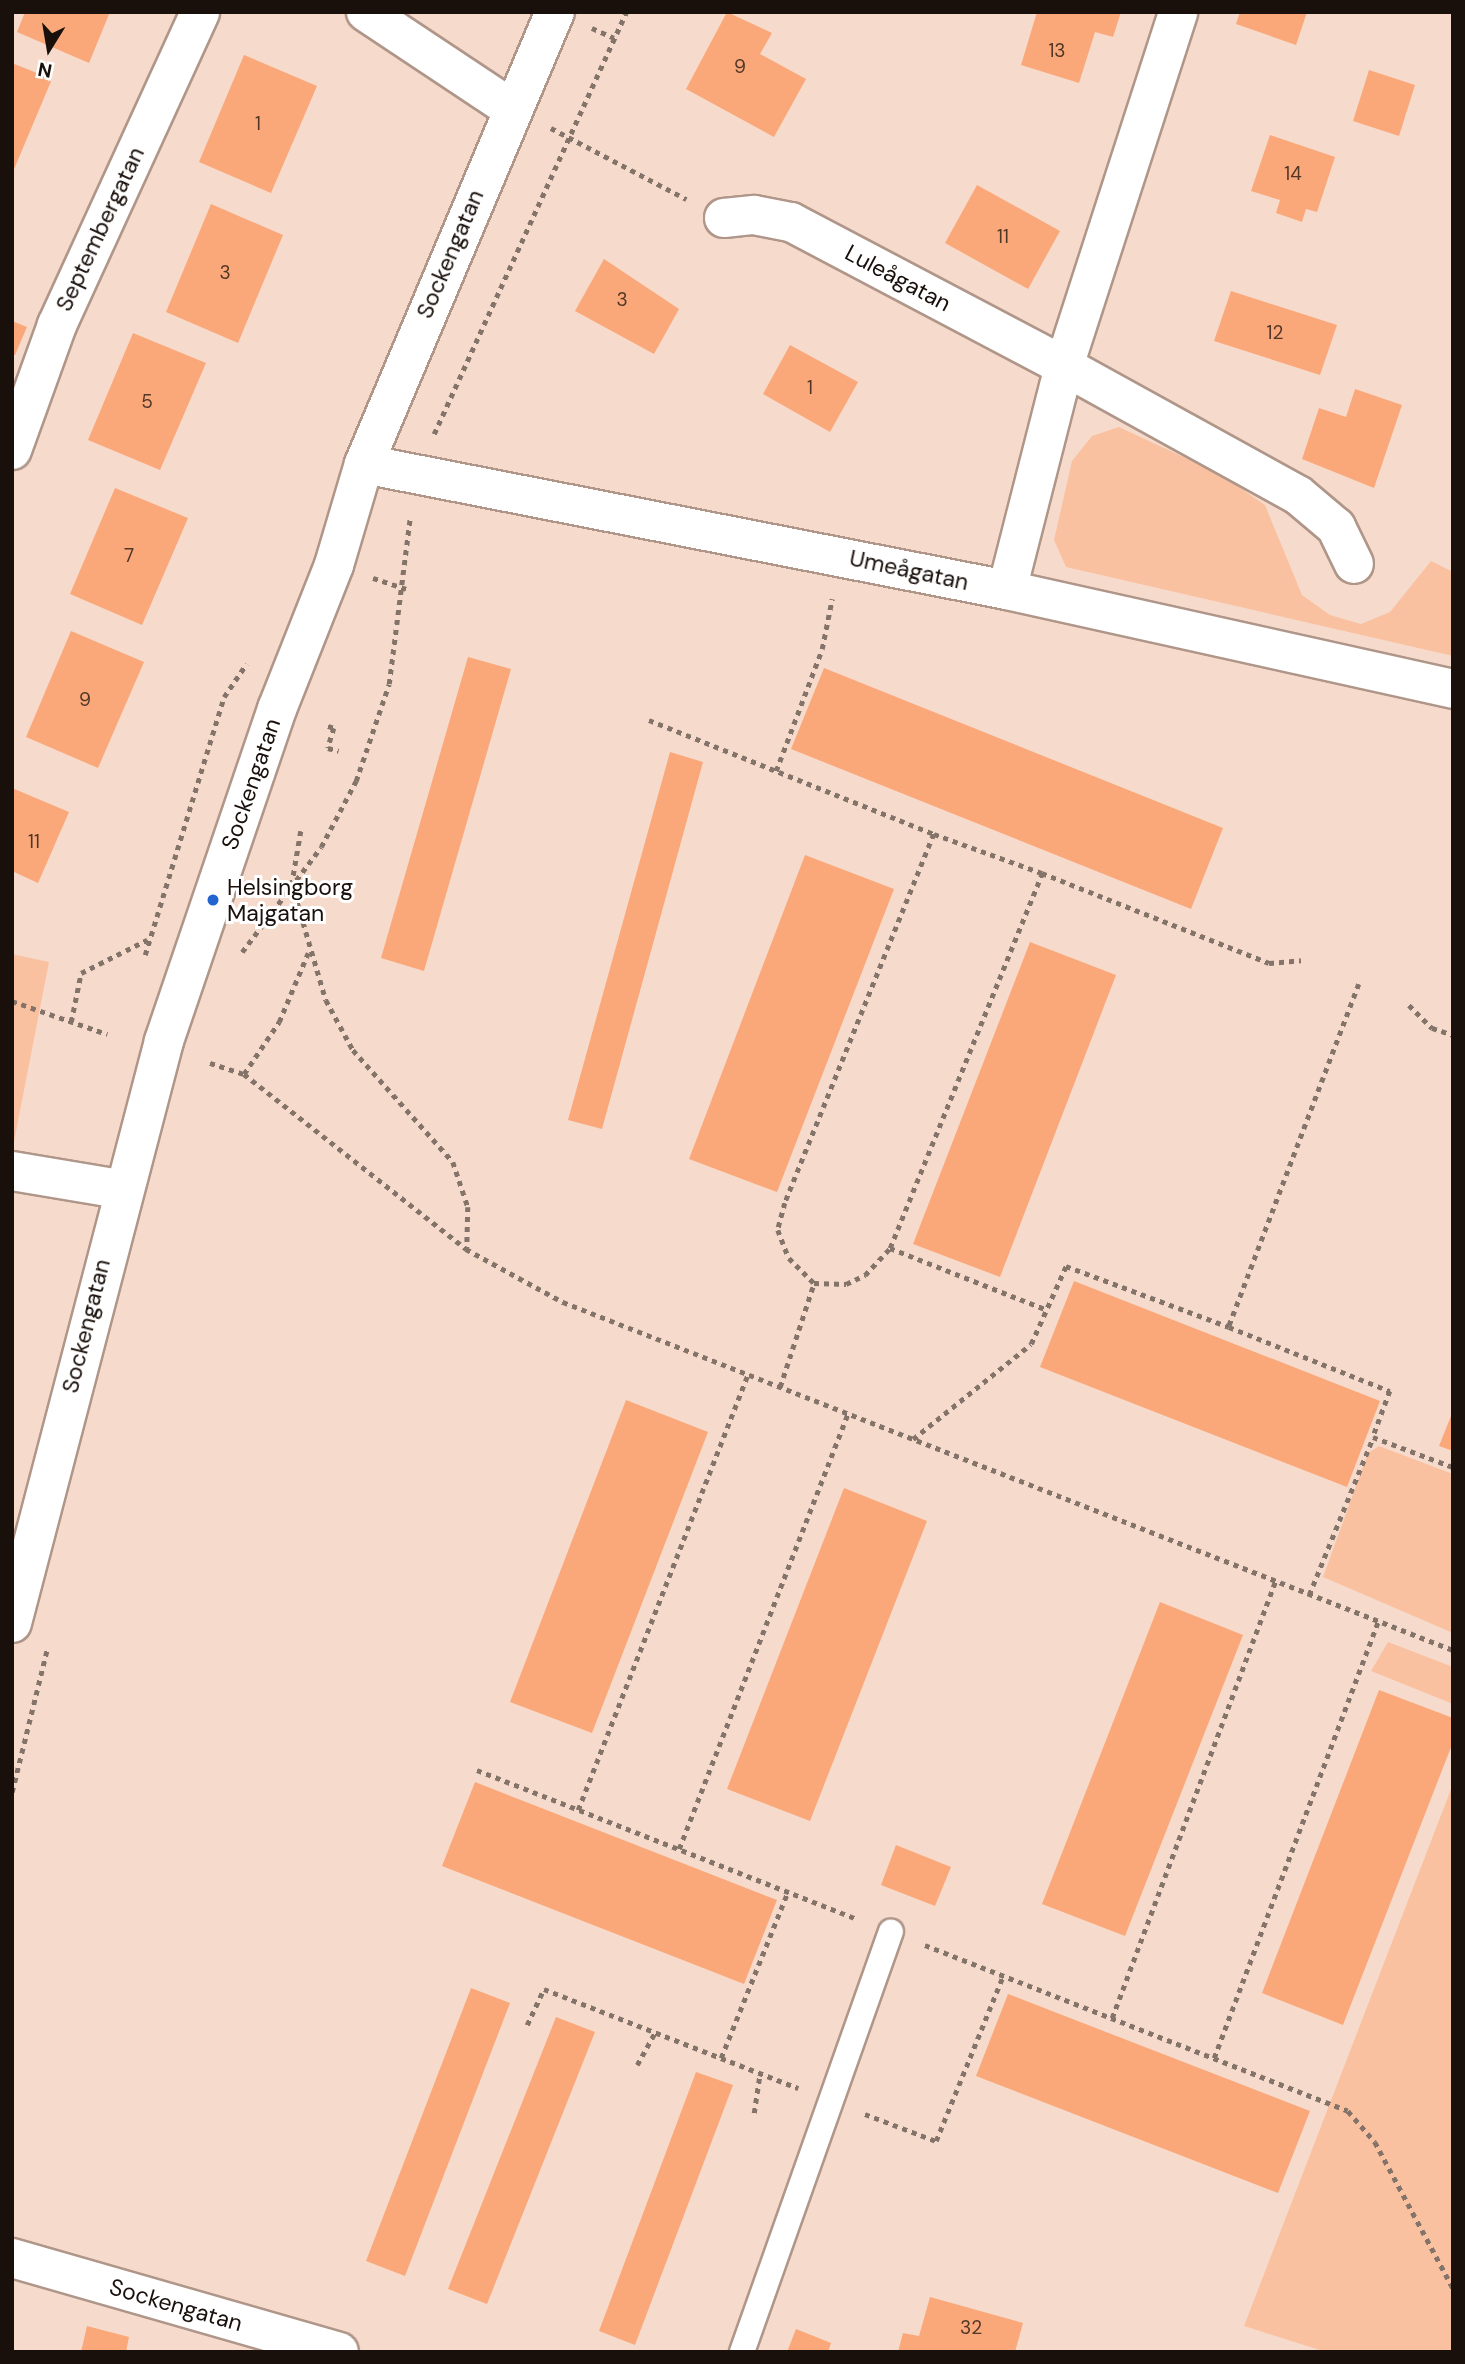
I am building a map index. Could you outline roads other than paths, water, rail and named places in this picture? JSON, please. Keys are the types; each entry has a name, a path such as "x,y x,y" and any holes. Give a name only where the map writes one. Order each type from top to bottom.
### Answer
{"street":[{"name":"Septembergatan","path":"12,450 57,325 200,12"},
{"path":"366,12 512,109"},
{"name":"Sockengatan","path":"12,1623 120,1189 164,1041 277,709 334,565 364,464 555,12"},
{"path":"1007,590 1064,366 1178,12"},
{"name":"Luleågatan","path":"724,218 754,215 791,222 1064,366 1298,495 1336,527 1354,564"},
{"name":"Umeågatan","path":"364,464 413,471 1007,590 1453,689"},
{"path":"12,1171 120,1189"},
{"name":"Sockengatan","path":"12,2258 339,2352"}],"lane":[{"path":"742,2352 828,2100 891,1932"}],"place":[{"name":"Helsingborg Majgatan","path":"213,900"}]}
